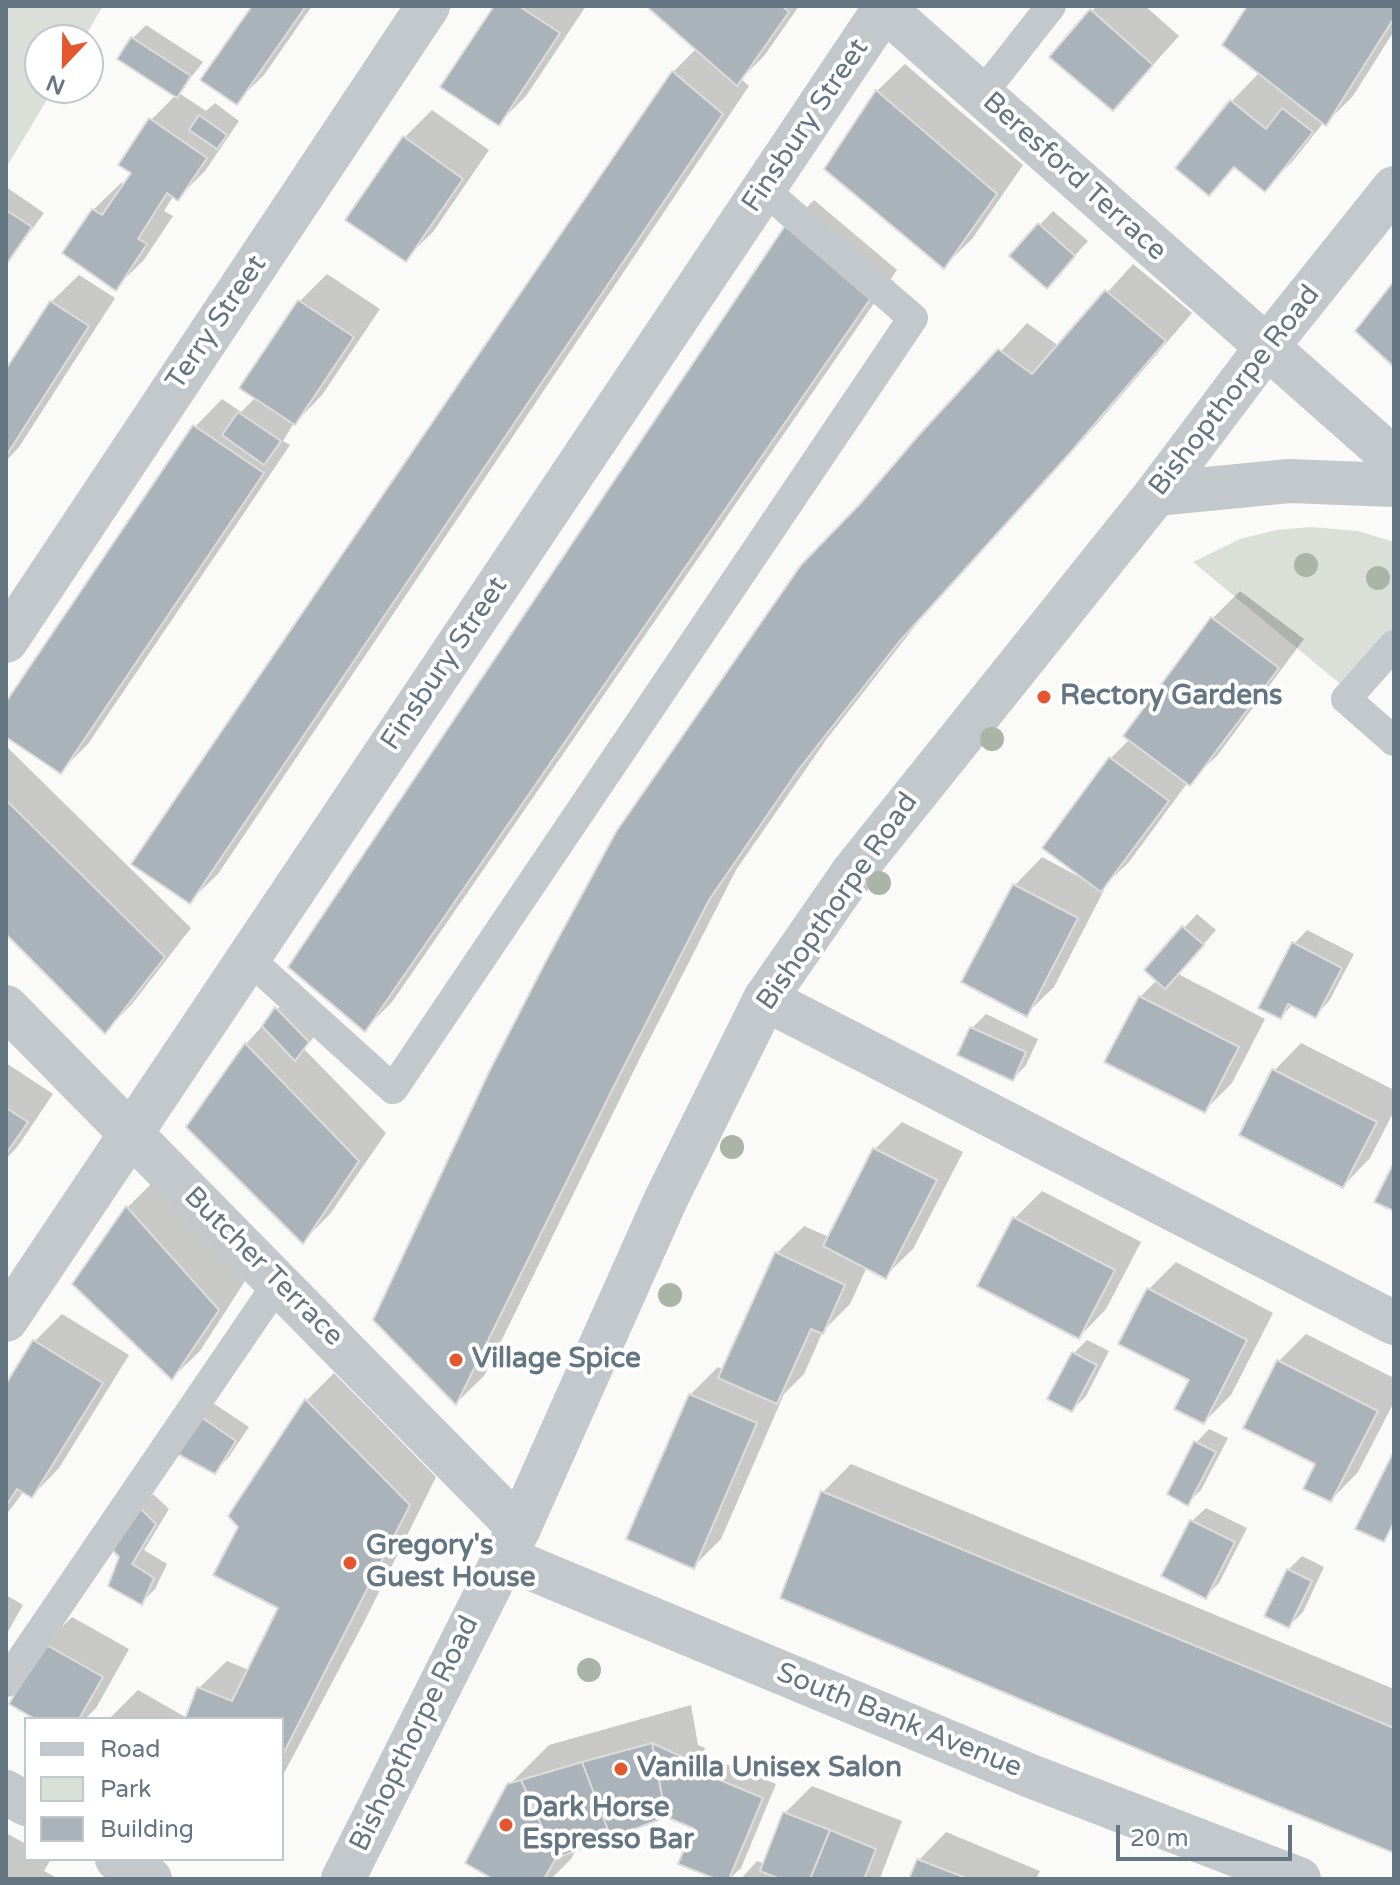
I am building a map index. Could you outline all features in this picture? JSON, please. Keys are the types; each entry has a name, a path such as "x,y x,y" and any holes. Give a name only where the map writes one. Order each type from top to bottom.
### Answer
{"street":[{"name":"Terry Street","path":"6,641 428,6"},
{"name":"Beresford Terrace","path":"883,7 1394,459"},
{"name":"Finsbury Street","path":"6,1320 883,7"},
{"name":"Bishopthorpe Road","path":"343,1879 511,1542 666,1199 765,999 853,872 1156,494 1266,348 1394,188"},
{"path":"1156,494 1289,481 1394,485"},
{"path":"765,999 1394,1323"},
{"name":"Butcher Terrace","path":"6,1007 278,1283 511,1542"},
{"name":"South Bank Avenue","path":"511,1542 1033,1777 1299,1879"},
{"path":"6,1792 24,1803"},
{"path":"120,1861 150,1879"}],"lane":[{"path":"981,95 1051,6"},
{"path":"248,958 393,1089 913,318 763,189"},
{"path":"1394,645 1346,699 1394,741"},
{"path":"6,1682 278,1283"}],"green space":[{"path":"6,6 103,6 92,24 24,24 24,104 44,104 6,168"},
{"path":"1311,527 1358,531 1394,542 1394,629 1344,687 1193,562 1240,539 1276,530"}],"building":[{"path":"252,6 306,6 237,105 200,80"},
{"path":"494,6 519,6 560,33 499,126 440,87"},
{"path":"646,6 782,6 789,12 737,86"},
{"path":"1247,6 1394,6 1394,18 1326,126 1222,45"},
{"path":"1090,9 1153,65 1113,111 1049,57"},
{"path":"131,37 191,76 177,98 117,59"},
{"path":"672,71 723,114 190,904 131,864"},
{"path":"876,90 997,194 944,269 824,169"},
{"path":"1230,100 1266,129 1282,108 1313,132 1265,192 1234,167 1209,196 1175,168"},
{"path":"199,115 227,135 217,149 189,130"},
{"path":"149,118 207,158 178,201 167,193 138,239 147,244 116,291 62,253 92,209 102,215 131,173 118,165"},
{"path":"403,136 463,179 406,262 345,220"},
{"path":"6,210 32,227 6,265"},
{"path":"1038,223 1075,256 1047,289 1009,256"},
{"path":"785,226 871,298 365,1032 288,967"},
{"path":"1394,281 1394,367 1355,331"},
{"path":"1105,290 1166,341 1069,454 899,642 799,769 709,900 456,1405 373,1320 489,1072 616,832 801,565 861,503 998,349 1032,374"},
{"path":"298,300 354,337 295,425 239,388"},
{"path":"50,301 89,326 6,456 6,369"},
{"path":"238,412 281,441 264,465 222,435"},
{"path":"193,425 264,473 61,774 6,737 6,702"},
{"path":"1211,617 1279,668 1190,786 1123,736"},
{"path":"1109,757 1169,801 1101,892 1042,848"},
{"path":"6,800 165,957 105,1034 6,934"},
{"path":"1013,884 1078,918 1027,1017 961,982"},
{"path":"1182,926 1204,945 1165,989 1144,970"},
{"path":"1292,942 1342,968 1316,1018 1288,1004 1281,1019 1258,1008"},
{"path":"1139,996 1239,1047 1205,1113 1104,1062"},
{"path":"275,1007 309,1042 295,1061 262,1026"},
{"path":"970,1027 1026,1052 1013,1081 957,1055"},
{"path":"245,1043 359,1161 303,1244 186,1127"},
{"path":"1272,1069 1377,1122 1343,1188 1239,1135"},
{"path":"6,1108 28,1122 6,1154"},
{"path":"873,1148 937,1180 886,1279 823,1246"},
{"path":"1394,1162 1394,1211 1374,1202"},
{"path":"126,1206 219,1310 172,1380 72,1284"},
{"path":"1013,1217 1115,1270 1079,1339 977,1286"},
{"path":"775,1252 845,1285 823,1334 811,1329 777,1404 718,1378"},
{"path":"1147,1288 1247,1340 1204,1424 1174,1409 1189,1380 1118,1344"},
{"path":"33,1340 103,1383 32,1498 17,1489 6,1506 6,1384"},
{"path":"1072,1352 1097,1365 1072,1412 1047,1399"},
{"path":"1277,1360 1378,1411 1331,1502 1303,1489 1315,1464 1243,1428"},
{"path":"689,1394 757,1423 694,1569 626,1539"},
{"path":"305,1399 410,1505 284,1752 284,1717 186,1717 197,1687 232,1701 278,1608 213,1575 238,1527 228,1516"},
{"path":"198,1415 236,1441 215,1474 174,1452"},
{"path":"1194,1441 1216,1452 1188,1506 1167,1494"},
{"path":"1394,1451 1394,1522 1384,1542 1355,1529"},
{"path":"821,1491 1394,1728 1394,1853 780,1598"},
{"path":"138,1506 156,1524 132,1564 154,1578 142,1605 108,1586 119,1557 110,1547"},
{"path":"1190,1520 1235,1542 1206,1599 1161,1576"},
{"path":"1287,1569 1312,1581 1289,1628 1264,1616"},
{"path":"43,1643 103,1677 80,1717 32,1717 9,1704"},
{"path":"652,1743 666,1817 611,1838 582,1762"},
{"path":"652,1743 693,1762 691,1768 763,1798 729,1879 716,1879 678,1864 693,1828 666,1817"},
{"path":"582,1762 611,1838 556,1858 521,1780"},
{"path":"521,1780 556,1858 544,1879 493,1879 465,1863 507,1784"},
{"path":"783,1812 830,1830 810,1879 780,1879 760,1871"},
{"path":"830,1830 876,1849 864,1879 810,1879"},
{"path":"917,1859 966,1878 909,1879"}],"place":[{"name":"Rectory Gardens","path":"1044,697"},
{"name":"Village Spice","path":"456,1360"},
{"name":"Gregory's Guest House","path":"350,1563"},
{"name":"Vanilla Unisex Salon","path":"621,1769"},
{"name":"Dark Horse Espresso Bar","path":"506,1825"}]}
